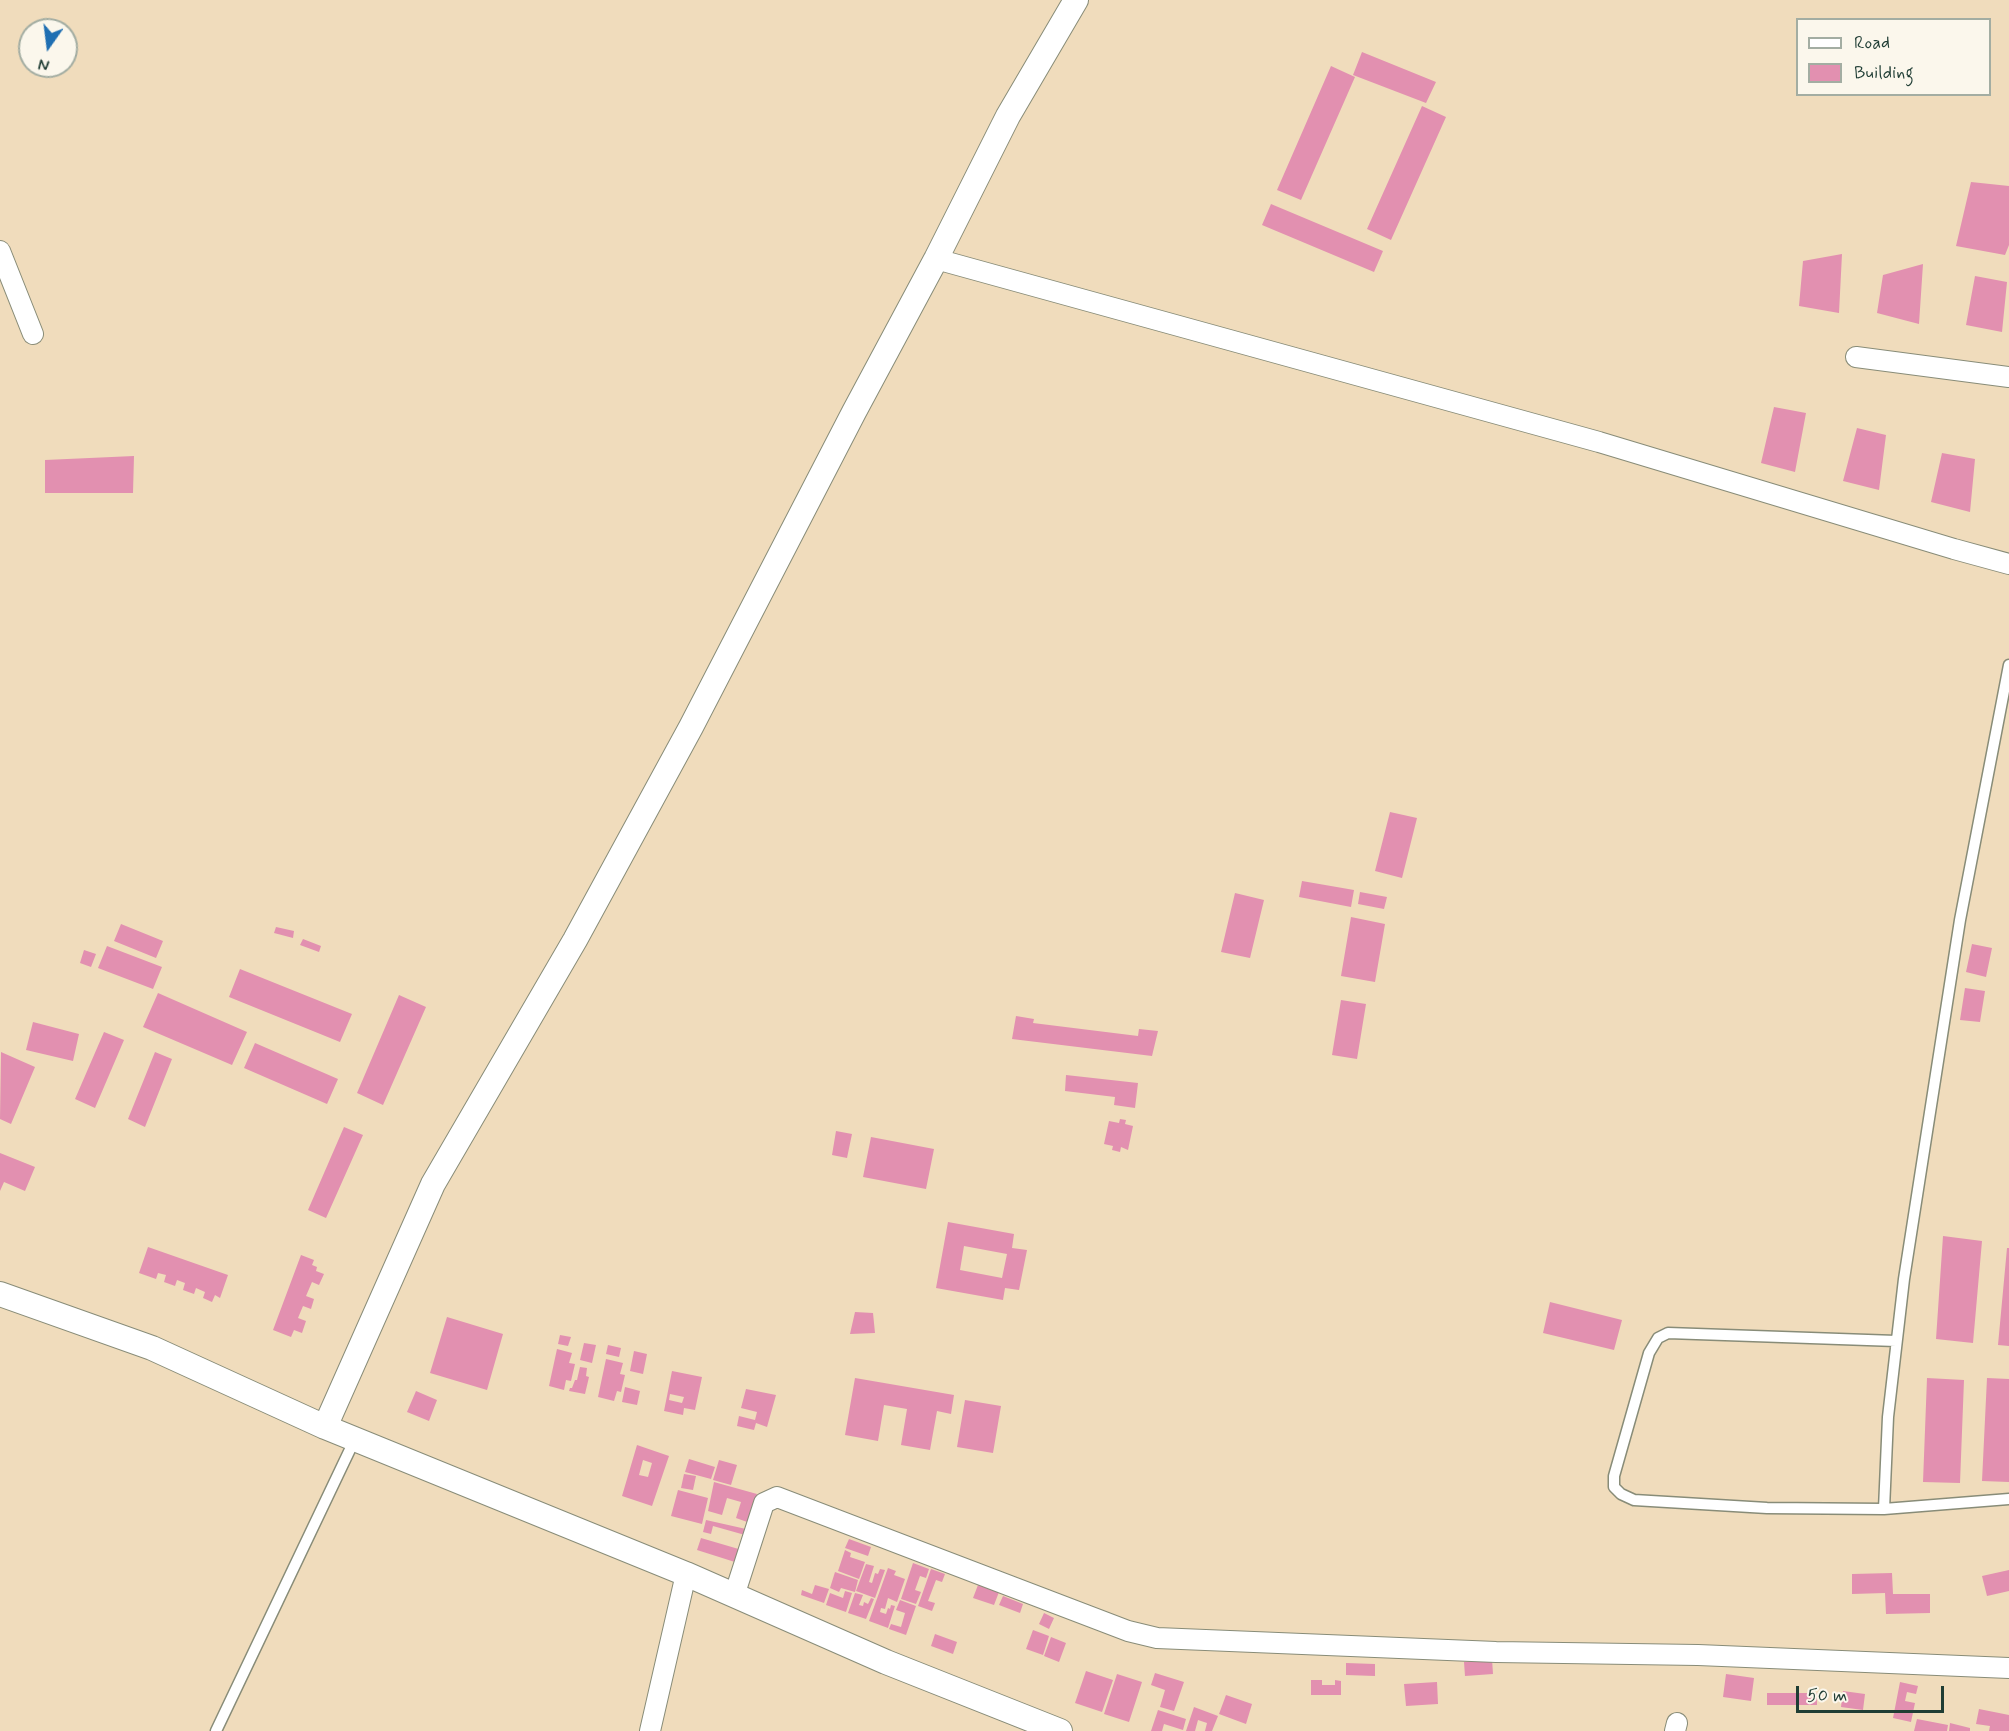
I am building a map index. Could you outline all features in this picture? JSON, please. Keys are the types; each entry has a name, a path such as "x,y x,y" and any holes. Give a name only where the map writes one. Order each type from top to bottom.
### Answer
{"street":[{"path":"325,1427 433,1184 575,940 696,717 936,259 1008,116 1076,0"},
{"path":"0,251 33,334"},
{"path":"936,259 1599,442 2009,564"},
{"path":"1856,357 2009,377"},
{"path":"0,1294 152,1348 325,1427 686,1574 865,1653 1060,1731"},
{"path":"734,1596 764,1503 777,1497 1128,1631 1157,1638 1496,1652 1698,1655 2009,1668"},
{"path":"650,1731 686,1574"}],"lane":[{"path":"1884,1509 1888,1417 1904,1279 1960,920 2009,665"},
{"path":"1896,1341 1668,1333 1658,1338 1649,1353 1614,1476 1614,1487 1621,1494 1634,1500 1767,1509 1884,1509 2009,1499"},
{"path":"216,1731 355,1439"}],"building":[{"path":"1362,52 1436,82 1426,103 1353,75"},
{"path":"1331,66 1355,77 1301,200 1277,190"},
{"path":"1422,106 1446,117 1391,240 1367,229"},
{"path":"1971,182 2009,186 2009,245 2005,255 1956,246"},
{"path":"1271,204 1383,251 1374,272 1262,225"},
{"path":"1842,254 1839,313 1799,306 1803,261"},
{"path":"1923,264 1919,324 1877,313 1883,275"},
{"path":"1975,276 2007,282 2002,332 1966,325"},
{"path":"1774,407 1806,413 1795,472 1761,463"},
{"path":"1857,428 1886,435 1879,490 1843,481"},
{"path":"1942,453 1975,459 1970,512 1931,502"},
{"path":"134,456 133,493 45,493 45,460"},
{"path":"1390,812 1417,818 1402,878 1375,871"},
{"path":"1302,881 1354,890 1351,907 1299,897"},
{"path":"1360,892 1387,897 1384,909 1358,904"},
{"path":"1235,893 1264,900 1250,958 1221,952"},
{"path":"1351,917 1385,924 1375,982 1341,976"},
{"path":"121,924 163,941 156,958 114,941"},
{"path":"276,927 294,931 293,938 274,933"},
{"path":"303,939 321,946 319,952 300,945"},
{"path":"1972,944 1992,948 1986,977 1966,972"},
{"path":"107,946 162,967 153,989 98,968"},
{"path":"84,950 96,954 91,967 80,963"},
{"path":"240,969 352,1014 340,1042 229,997"},
{"path":"1965,988 1985,991 1980,1022 1960,1020"},
{"path":"158,993 247,1032 232,1065 143,1027"},
{"path":"399,995 426,1007 383,1105 357,1093"},
{"path":"1341,1000 1366,1004 1357,1059 1332,1055"},
{"path":"1016,1016 1034,1019 1033,1023 1138,1036 1139,1029 1158,1031 1152,1056 1012,1039"},
{"path":"33,1022 79,1034 73,1061 26,1050"},
{"path":"104,1032 124,1040 95,1108 75,1099"},
{"path":"255,1043 338,1079 327,1104 244,1068"},
{"path":"1,1052 35,1067 11,1124 0,1119"},
{"path":"155,1052 172,1059 145,1127 128,1119"},
{"path":"1066,1075 1138,1083 1135,1108 1114,1105 1115,1097 1065,1091"},
{"path":"1120,1119 1126,1120 1125,1124 1133,1126 1128,1150 1121,1147 1120,1152 1112,1150 1113,1146 1104,1144 1109,1121 1119,1123"},
{"path":"344,1127 363,1135 326,1218 308,1210"},
{"path":"836,1131 852,1134 847,1158 832,1155"},
{"path":"871,1137 934,1149 926,1189 863,1177"},
{"path":"0,1153 35,1167 25,1191 4,1182 0,1191"},
{"path":"948,1222 1014,1234 1012,1248 1027,1250 1019,1290 1005,1288 1003,1300 936,1288","holes":["964,1246 1007,1254 1002,1278 960,1270"]},
{"path":"1943,1236 1982,1241 1973,1343 1936,1339"},
{"path":"148,1247 228,1275 220,1298 215,1295 212,1302 203,1298 205,1292 196,1288 194,1294 183,1290 185,1283 177,1280 175,1286 164,1282 166,1275 158,1273 156,1279 139,1273"},
{"path":"2007,1248 2009,1248 2009,1346 1998,1345"},
{"path":"301,1255 314,1260 312,1265 317,1267 316,1271 324,1274 319,1285 312,1282 306,1296 314,1299 311,1309 303,1306 298,1318 306,1321 302,1333 294,1330 291,1337 273,1330"},
{"path":"1550,1302 1622,1320 1614,1350 1543,1333"},
{"path":"855,1312 873,1313 875,1333 850,1334"},
{"path":"447,1317 503,1334 487,1390 430,1373"},
{"path":"560,1335 571,1337 568,1346 558,1344"},
{"path":"584,1343 596,1345 592,1363 580,1360"},
{"path":"608,1345 621,1348 619,1357 606,1354"},
{"path":"557,1349 572,1353 569,1363 575,1364 571,1381 566,1380 564,1390 549,1386"},
{"path":"634,1351 647,1354 643,1374 630,1371"},
{"path":"606,1359 623,1363 620,1374 625,1375 621,1392 617,1391 614,1401 598,1397"},
{"path":"580,1367 587,1368 586,1376 589,1377 585,1394 569,1391 577,1380"},
{"path":"672,1371 702,1377 695,1410 684,1408 683,1415 664,1411","holes":["670,1394 684,1397 682,1403 669,1400"]},
{"path":"855,1378 954,1395 951,1414 937,1411 930,1450 901,1445 907,1409 884,1405 878,1441 845,1435"},
{"path":"1927,1378 1964,1380 1960,1483 1923,1482"},
{"path":"1987,1378 2009,1379 2009,1482 1982,1481"},
{"path":"625,1387 640,1391 637,1405 622,1402"},
{"path":"746,1389 776,1395 767,1427 756,1423 754,1430 737,1426 739,1416 755,1420 757,1412 741,1408"},
{"path":"416,1391 437,1400 429,1421 407,1412"},
{"path":"965,1400 1001,1406 993,1453 957,1447"},
{"path":"637,1445 669,1456 652,1506 622,1496","holes":["643,1460 652,1463 648,1477 639,1475"]},
{"path":"689,1459 715,1467 711,1479 685,1472"},
{"path":"719,1460 737,1465 731,1485 713,1480"},
{"path":"684,1474 696,1476 693,1490 681,1488"},
{"path":"714,1482 757,1494 750,1523 736,1518 741,1502 727,1498 722,1515 708,1511"},
{"path":"678,1490 708,1498 702,1524 671,1516"},
{"path":"706,1520 746,1529 745,1535 713,1526 711,1534 703,1532"},
{"path":"701,1538 742,1550 738,1563 697,1550"},
{"path":"849,1539 871,1547 868,1556 845,1548"},
{"path":"845,1550 851,1553 850,1557 865,1562 859,1579 838,1571"},
{"path":"913,1563 929,1569 926,1578 920,1576 915,1590 921,1592 916,1604 901,1599"},
{"path":"866,1564 874,1566 869,1582 872,1583 875,1573 878,1574 880,1569 885,1570 875,1598 856,1591"},
{"path":"888,1568 896,1571 894,1575 905,1579 897,1602 888,1598 885,1609 881,1608 880,1612 886,1614 891,1605 895,1606 888,1628 869,1621"},
{"path":"931,1569 945,1574 942,1582 936,1580 928,1601 935,1603 932,1611 918,1606"},
{"path":"2009,1570 2009,1591 1987,1596 1982,1576"},
{"path":"835,1572 858,1580 855,1592 841,1588 839,1592 830,1588"},
{"path":"1892,1573 1893,1594 1930,1594 1930,1613 1886,1614 1885,1593 1852,1594 1852,1574"},
{"path":"815,1585 829,1589 824,1603 801,1595 802,1590 812,1594"},
{"path":"978,1585 999,1592 994,1605 973,1598"},
{"path":"845,1591 852,1593 846,1612 826,1605 830,1593 843,1598"},
{"path":"855,1593 863,1595 859,1605 863,1606 864,1602 868,1604 871,1598 874,1599 866,1619 848,1613"},
{"path":"1003,1596 1023,1604 1020,1613 999,1605"},
{"path":"900,1600 916,1606 906,1635 889,1629 891,1624 901,1627 905,1613 896,1610"},
{"path":"1044,1613 1054,1618 1049,1629 1039,1624"},
{"path":"1033,1630 1049,1636 1043,1655 1026,1649"},
{"path":"935,1634 957,1642 953,1654 931,1646"},
{"path":"1051,1637 1066,1643 1059,1662 1044,1656"},
{"path":"1492,1659 1493,1674 1465,1676 1464,1662"},
{"path":"1346,1663 1375,1664 1375,1676 1346,1675"},
{"path":"1086,1671 1113,1680 1102,1712 1075,1703"},
{"path":"1155,1673 1184,1682 1174,1711 1160,1707 1165,1690 1151,1685"},
{"path":"1117,1674 1142,1682 1129,1722 1104,1714"},
{"path":"1726,1674 1754,1678 1751,1701 1723,1697"},
{"path":"1311,1680 1322,1680 1322,1685 1335,1685 1335,1680 1341,1681 1341,1695 1311,1695"},
{"path":"1437,1682 1438,1704 1406,1706 1404,1684"},
{"path":"1900,1682 1918,1686 1916,1694 1907,1692 1905,1701 1915,1703 1911,1722 1893,1718"},
{"path":"1843,1691 1865,1694 1863,1710 1841,1707"},
{"path":"1767,1693 1817,1693 1817,1705 1767,1705"},
{"path":"1226,1695 1252,1704 1246,1724 1219,1714"},
{"path":"1194,1707 1218,1716 1212,1731 1205,1731 1207,1723 1198,1720 1195,1731 1186,1731"},
{"path":"1979,1709 2009,1715 2009,1731 1989,1731 1990,1726 1976,1724"},
{"path":"1158,1710 1186,1719 1183,1730 1164,1724 1162,1731 1151,1731"},
{"path":"1917,1719 1948,1725 1947,1731 1914,1731"},
{"path":"1950,1723 1970,1728 1970,1731 1949,1731"}]}
